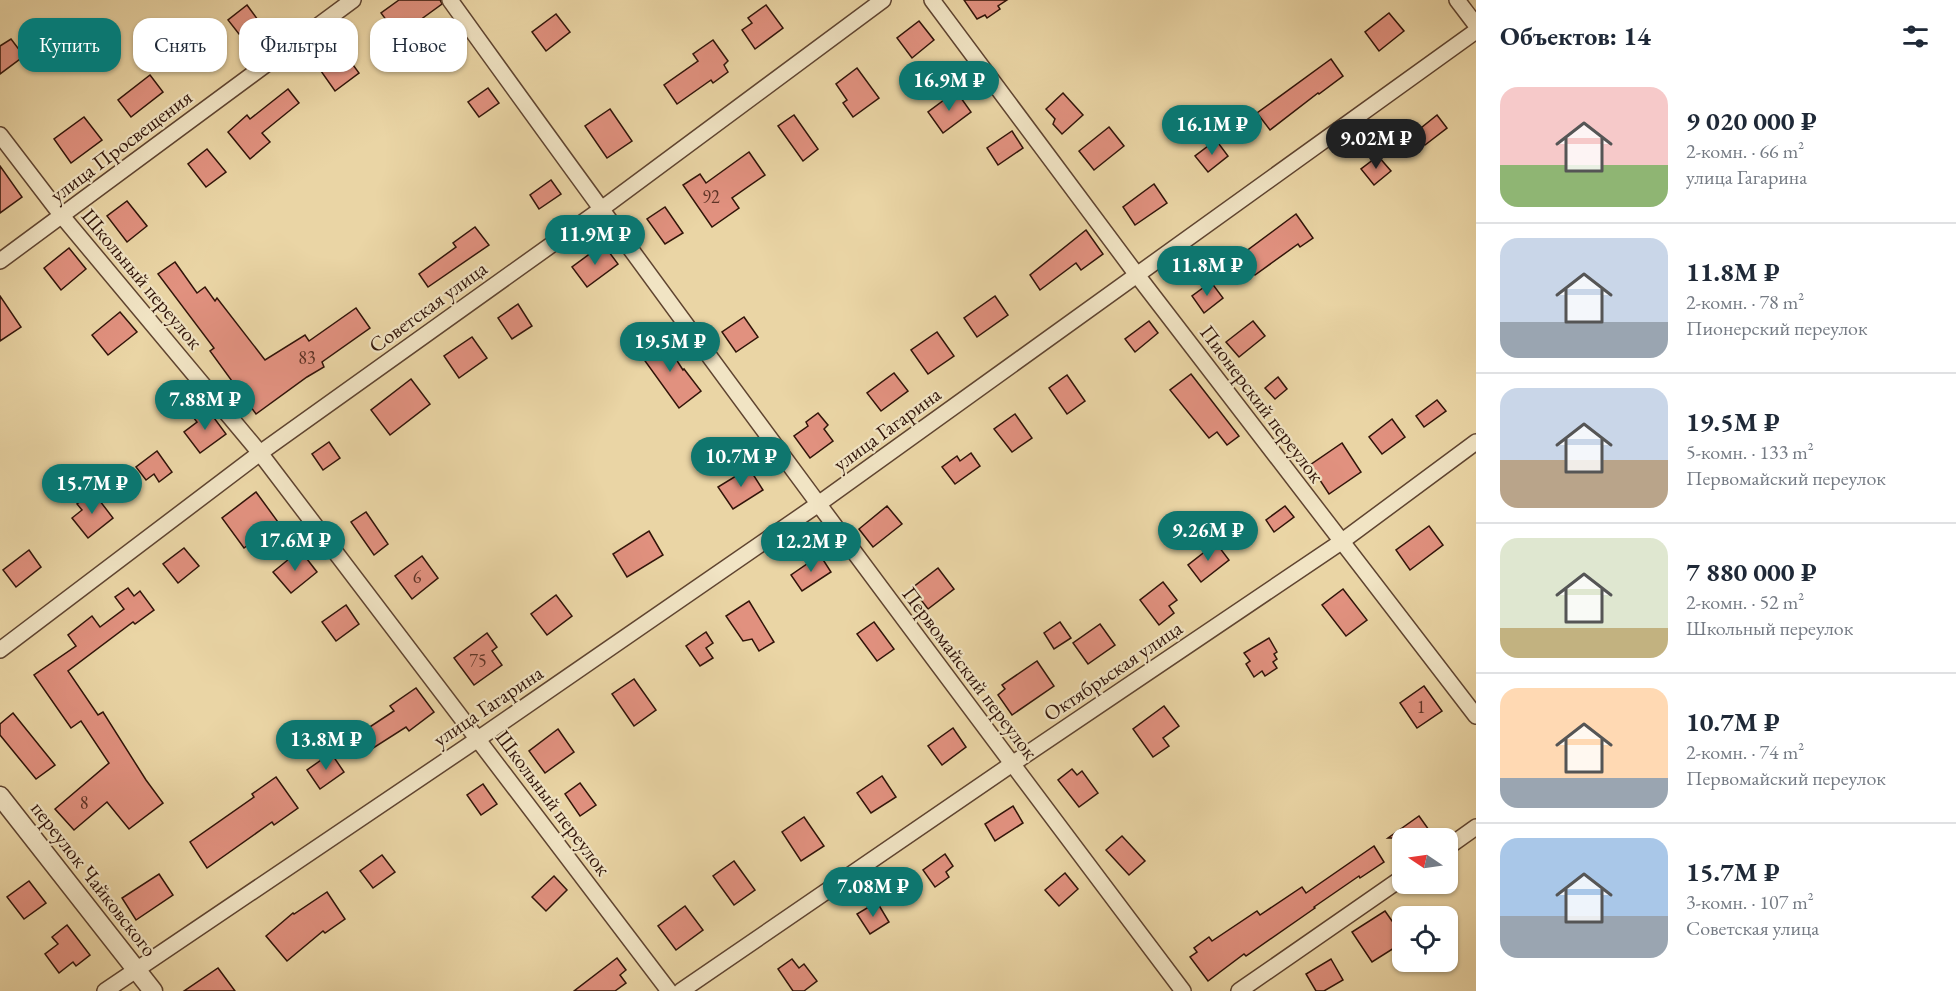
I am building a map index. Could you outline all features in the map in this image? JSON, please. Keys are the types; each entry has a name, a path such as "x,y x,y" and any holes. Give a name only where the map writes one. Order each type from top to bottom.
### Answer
{"street":[{"name":"улица Просвещения","path":"0,261 354,0"},
{"name":"Первомайский переулок","path":"450,0 600,210 817,505 1183,991"},
{"name":"Советская улица","path":"0,650 260,453 600,210 883,0"},
{"name":"Пионерский переулок","path":"932,0 1137,275 1476,716"},
{"path":"1457,0 1476,25"},
{"name":"улица Гагарина","path":"105,991 478,739 817,505 1476,31"},
{"name":"Школьный переулок","path":"0,135 62,216 260,453 669,991"},
{"name":"Октябрьская улица","path":"681,991 1341,542 1476,442"},
{"name":"переулок Чайковского","path":"0,796 153,991"},
{"path":"1458,840 1476,827"},
{"path":"1239,991 1392,885"}],"building":[{"path":"399,0 440,0 442,4 423,18 385,18 381,13"},
{"path":"964,0 1007,0 998,6 1000,9 987,18 985,15 977,19"},
{"path":"247,5 257,18 239,18 239,34 228,20"},
{"path":"766,5 783,28 755,49 742,30 752,23 748,18"},
{"path":"1389,13 1404,31 1379,51 1365,32"},
{"path":"556,14 570,32 546,51 532,32"},
{"path":"919,21 934,40 912,58 897,38"},
{"path":"11,39 18,48 18,60 0,74 0,46"},
{"path":"713,40 728,61 724,65 728,72 713,83 711,80 677,104 664,85 698,61 693,54"},
{"path":"1331,59 1343,76 1270,130 1257,113"},
{"path":"857,68 879,98 853,117 843,103 847,100 836,84"},
{"path":"322,72 358,72 359,73 335,91"},
{"path":"150,75 163,92 131,117 118,100"},
{"path":"488,88 499,103 479,117 468,102"},
{"path":"288,89 299,103 262,133 270,142 250,159 228,132 247,115 250,119"},
{"path":"956,91 971,112 943,133 928,112"},
{"path":"1063,93 1083,115 1062,134 1053,124 1055,119 1046,109"},
{"path":"610,109 632,141 607,158 585,126"},
{"path":"794,115 818,149 803,161 778,126"},
{"path":"1437,115 1447,128 1425,145 1416,132"},
{"path":"84,117 102,140 71,163 54,139"},
{"path":"1109,127 1124,146 1094,170 1079,151"},
{"path":"1012,131 1023,148 998,165 987,148"},
{"path":"1216,140 1228,156 1208,172 1195,156"},
{"path":"207,149 226,172 206,187 188,164"},
{"path":"749,152 765,175 732,198 739,208 712,227 683,185 700,174 706,183"},
{"path":"1378,156 1391,171 1374,185 1361,169"},
{"path":"0,166 22,197 0,213"},
{"path":"551,180 561,194 539,209 530,195"},
{"path":"1154,184 1167,203 1135,225 1123,207"},
{"path":"127,201 147,226 127,242 107,216"},
{"path":"665,207 683,233 665,244 647,219"},
{"path":"1296,214 1313,238 1300,247 1298,244 1255,275 1241,255"},
{"path":"475,227 489,245 428,287 419,274 456,247 453,243"},
{"path":"1086,230 1103,254 1081,270 1076,263 1040,290 1030,275"},
{"path":"603,244 618,264 587,287 572,267"},
{"path":"69,248 86,269 61,290 44,268"},
{"path":"175,262 197,293 205,287 215,301 217,298 265,360 305,335 309,341 356,308 370,328 322,362 324,367 256,414 210,351 214,348 158,274"},
{"path":"1211,282 1223,298 1204,313 1192,296"},
{"path":"0,296 21,327 0,341"},
{"path":"995,296 1008,315 977,337 964,318"},
{"path":"518,304 532,326 512,339 498,318"},
{"path":"120,312 137,332 108,355 92,335"},
{"path":"744,317 758,337 736,352 722,332"},
{"path":"1149,321 1158,333 1135,352 1125,339"},
{"path":"1253,321 1265,336 1239,357 1226,342"},
{"path":"937,332 954,356 928,374 911,350"},
{"path":"472,337 487,358 459,378 444,356"},
{"path":"663,339 683,370 701,391 679,408 640,354"},
{"path":"894,373 908,391 881,411 867,393"},
{"path":"1191,374 1239,436 1227,445 1217,432 1209,438 1170,390"},
{"path":"1067,375 1085,401 1067,414 1049,388"},
{"path":"1278,377 1287,389 1275,399 1265,388"},
{"path":"411,379 430,404 390,435 371,410"},
{"path":"1437,400 1446,411 1424,427 1416,416"},
{"path":"206,407 226,434 200,453 184,432 197,422 193,417"},
{"path":"818,413 828,425 824,429 833,441 810,458 794,436 808,426 806,422"},
{"path":"1015,414 1032,438 1012,452 994,429"},
{"path":"1392,419 1405,437 1382,454 1369,437"},
{"path":"329,442 340,458 323,470 312,454"},
{"path":"1342,443 1361,472 1329,494 1310,465"},
{"path":"157,451 172,472 159,482 154,474 146,480 136,467"},
{"path":"971,453 980,466 955,484 942,467 957,456 960,461"},
{"path":"749,468 763,490 733,509 718,487"},
{"path":"93,492 113,518 88,538 72,518 82,510 77,504"},
{"path":"256,492 278,522 244,548 222,518"},
{"path":"887,506 902,524 873,547 859,529"},
{"path":"1285,506 1294,517 1274,532 1266,520"},
{"path":"366,512 388,544 374,555 351,522"},
{"path":"1429,526 1443,545 1410,570 1396,550"},
{"path":"649,531 663,555 627,577 613,554"},
{"path":"1216,543 1229,560 1201,582 1188,565"},
{"path":"184,548 199,566 178,583 163,564"},
{"path":"29,550 41,567 16,587 3,570"},
{"path":"300,550 317,572 291,593 273,572"},
{"path":"820,555 831,572 802,591 791,575"},
{"path":"422,556 438,578 412,599 395,576"},
{"path":"938,568 954,589 928,609 912,588"},
{"path":"1163,582 1177,600 1169,606 1174,613 1159,625 1140,600"},
{"path":"128,588 134,596 140,591 154,610 135,624 133,622 68,671 98,715 103,712 163,803 129,829 107,802 74,830 55,809 109,763 81,721 71,728 34,675 76,646 68,635 92,616 100,627 124,609 115,597"},
{"path":"1343,589 1367,620 1346,636 1322,605"},
{"path":"556,595 572,616 547,635 531,614"},
{"path":"749,601 774,642 759,651 752,639 743,641 726,616"},
{"path":"346,605 359,624 336,641 322,622"},
{"path":"874,622 894,649 877,661 857,634"},
{"path":"1060,622 1071,638 1054,649 1044,633"},
{"path":"1100,624 1115,645 1088,664 1073,643"},
{"path":"706,632 713,643 706,648 713,658 700,666 686,646"},
{"path":"487,633 497,647 492,651 502,665 474,685 454,658"},
{"path":"1269,638 1277,652 1274,654 1277,659 1273,662 1277,668 1265,676 1262,671 1254,677 1246,664 1250,661 1244,653"},
{"path":"1037,661 1054,686 1012,715 998,695 1005,689 1002,685"},
{"path":"634,679 656,710 634,726 612,694"},
{"path":"1424,686 1442,711 1417,728 1400,703"},
{"path":"416,688 434,712 409,731 406,727 367,752 356,736 394,711 390,706"},
{"path":"1164,706 1179,726 1163,738 1169,746 1153,757 1133,729"},
{"path":"13,713 55,765 36,779 0,735 0,724"},
{"path":"953,728 966,747 942,765 928,746"},
{"path":"558,729 574,752 545,773 529,751"},
{"path":"331,753 344,772 320,789 307,770"},
{"path":"1072,769 1077,775 1082,771 1098,793 1079,807 1058,780"},
{"path":"882,776 896,797 871,813 857,793"},
{"path":"276,777 298,808 274,825 272,822 207,868 190,842 254,797 252,794"},
{"path":"580,783 596,805 580,816 565,794"},
{"path":"483,784 497,804 481,815 467,795"},
{"path":"1013,806 1023,823 995,841 985,824"},
{"path":"1419,816 1428,828 1402,828"},
{"path":"804,817 824,846 801,861 782,832"},
{"path":"1122,836 1145,861 1129,875 1106,850"},
{"path":"1374,846 1384,862 1360,878 1359,876 1208,981 1190,957 1197,952 1194,948 1209,937 1212,941 1257,911 1260,915 1302,887 1306,893"},
{"path":"945,854 953,866 946,872 949,877 935,887 923,870"},
{"path":"382,855 395,872 373,888 360,871"},
{"path":"734,861 755,890 734,905 713,876"},
{"path":"1065,873 1078,889 1059,906 1045,890"},
{"path":"159,874 173,895 136,920 122,898"},
{"path":"554,876 567,890 546,911 532,897"},
{"path":"29,881 46,903 24,919 7,897"},
{"path":"327,892 345,919 325,933 323,931 287,961 266,936 293,913"},
{"path":"877,902 889,922 870,934 857,914"},
{"path":"685,906 703,930 676,950 658,926"},
{"path":"1385,911 1392,921 1392,949 1372,962 1352,932"},
{"path":"67,925 90,955 76,966 73,962 59,973 45,954 58,944 52,937"},
{"path":"617,958 626,970 620,975 626,983 615,991 574,991"},
{"path":"792,959 799,968 804,964 817,981 804,991 793,991 778,969"},
{"path":"1331,959 1343,980 1324,991 1316,991 1306,974"},
{"path":"218,968 235,991 184,991"}]}
